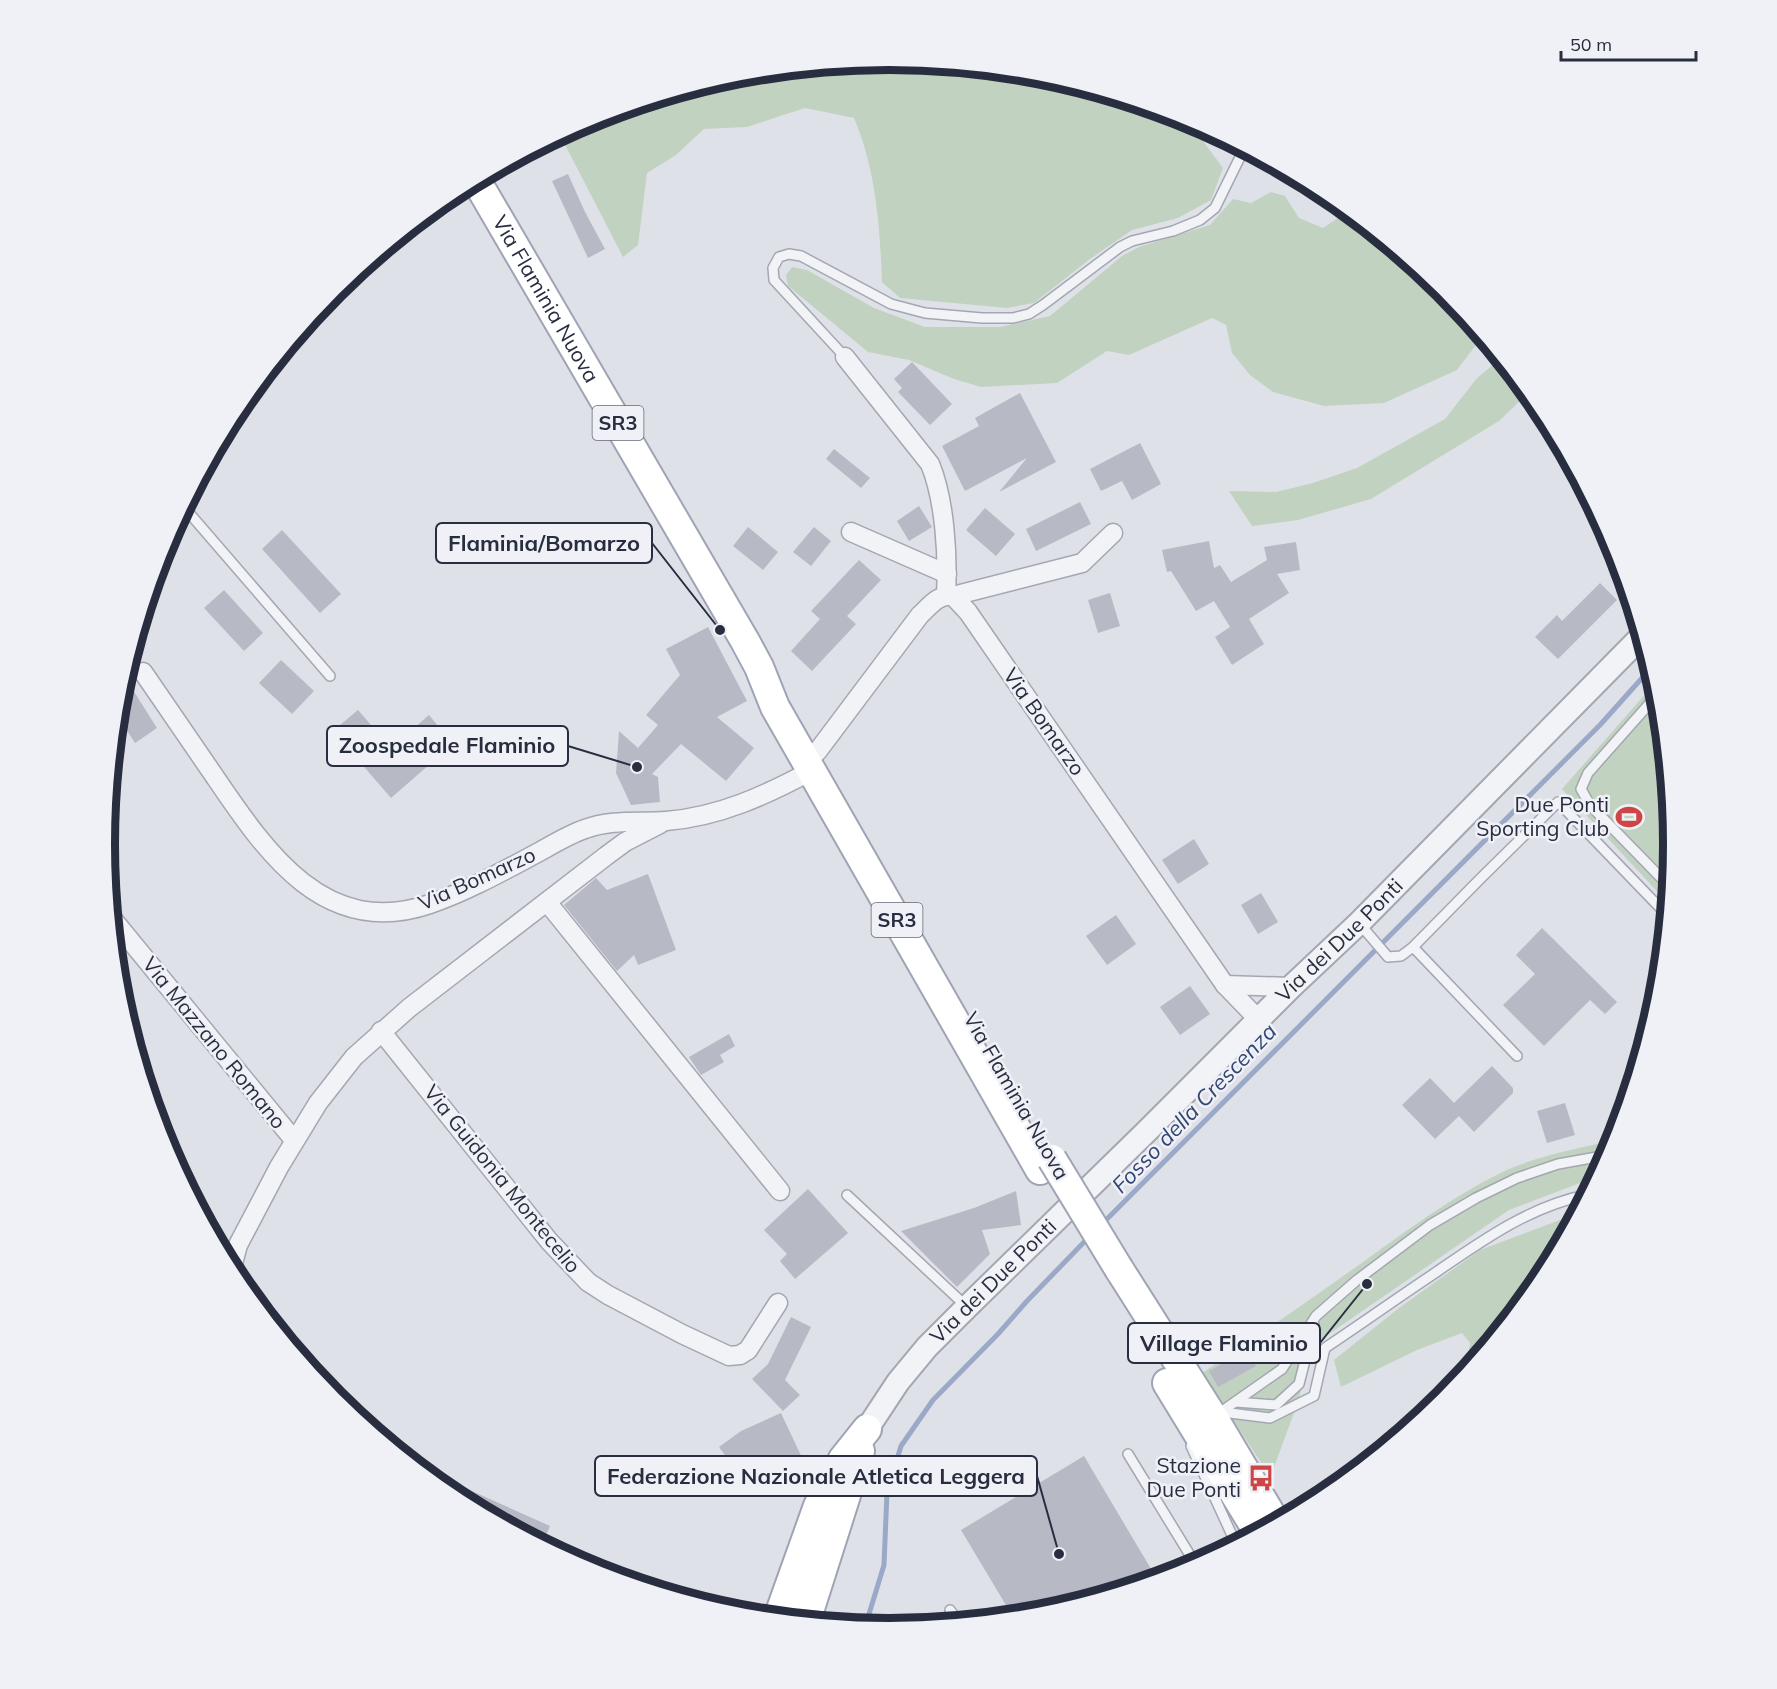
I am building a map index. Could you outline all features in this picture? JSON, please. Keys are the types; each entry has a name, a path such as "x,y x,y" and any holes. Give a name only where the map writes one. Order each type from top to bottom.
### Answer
{"main road":[{"name":"Via Flaminia Nuova","path":"480,187 759,667 778,688 814,762 1112,1275 1160,1372 1255,1526"},
{"name":"Via Flaminia Nuova","path":"1112,1275 1217,1415 1273,1517"},
{"path":"808,1614 867,1429"},
{"path":"781,1611 823,1497 843,1459 867,1429"},
{"path":"823,1616 845,1502"}],"street":[{"path":"845,357 930,464 939,485 949,595 1082,563 1113,532"},
{"path":"851,532 947,573"},
{"name":"Via Bomarzo","path":"143,672 234,806 281,865 304,884 342,905 375,913 396,912 429,904 496,874 578,831 596,825 618,821 667,821 706,814 746,803 814,762 920,615 940,597 949,595 968,612 1225,985 1259,1020"},
{"name":"Via dei Due Ponti","path":"867,1429 898,1382 927,1347 1291,987 1364,929 1636,643"},
{"name":"Via Bomarzo","path":"235,1258 240,1240 294,1140 341,1072 381,1031 615,849 667,821"},
{"path":"548,902 780,1191"},
{"name":"Via Mazzano Romano","path":"119,927 294,1140"},
{"path":"1225,985 1291,987"},
{"name":"Via Guidonia Montecelio","path":"381,1031 549,1241 588,1282 682,1334 729,1356 740,1355 748,1350 778,1303"}],"lane":[{"path":"845,357 774,280 773,267 779,257 789,254 801,256 891,304 926,313 982,318 1021,316 1043,305 1120,247 1200,220 1215,208 1241,155"},
{"path":"189,513 330,676"},
{"path":"1649,703 1588,773 1581,789 1590,805 1662,878"},
{"path":"1364,929 1388,957 1401,956 1413,947 1558,802 1660,908"},
{"path":"1413,947 1517,1056"},
{"path":"1217,1415 1281,1369 1316,1317 1357,1280 1430,1225 1476,1198 1517,1178 1558,1164 1597,1157"},
{"path":"847,1195 967,1307"},
{"path":"1217,1415 1270,1418 1314,1396 1325,1348 1466,1251 1524,1215 1562,1200 1578,1197"},
{"path":"1236,1401 1276,1405 1299,1384 1316,1317"},
{"path":"1160,1372 1184,1431"},
{"path":"1188,1440 1233,1538"},
{"path":"1128,1454 1191,1557"},
{"path":"950,1610 954,1616"}],"green space":[{"path":"888,70 990,77 1039,85 1089,97 1185,129 1199,135 1223,168 1211,200 1178,218 1132,230 1090,259 1034,303 1007,308 900,298 882,282 876,198 867,158 854,118 805,108 747,127 704,129 676,155 647,173 638,245 623,257 564,142 592,129 688,97 738,85 787,77"},
{"path":"1271,192 1285,196 1299,218 1323,228 1340,216 1360,230 1436,297 1478,343 1457,370 1384,403 1324,406 1273,392 1250,375 1232,353 1226,325 1212,318 1129,355 1107,351 1057,383 981,387 954,379 909,360 868,352 788,286 786,275 792,267 807,270 874,308 925,327 1000,327 1050,316 1122,256 1139,247 1210,225 1233,199 1251,203"},
{"path":"1495,363 1522,399 1499,421 1371,499 1298,520 1252,526 1229,491 1276,492 1313,483 1357,468 1445,419 1477,378"},
{"name":"Due Ponti Sporting Club","path":"1647,692 1661,794 1663,844 1661,895 1562,789"},
{"path":"1603,1143 1586,1181 1509,1210 1316,1343 1273,1470 1268,1473 1202,1373 1469,1190 1521,1164"},
{"path":"1567,1217 1532,1275 1503,1316 1468,1357 1470,1343 1462,1333 1417,1350 1341,1387 1334,1360 1399,1308 1480,1250"}],"building":[{"path":"568,174 605,249 588,258 552,181"},
{"path":"912,362 952,404 930,425 898,392 902,388 894,379"},
{"path":"1020,393 1056,462 999,492 1027,458 965,491 942,446 979,426 975,418"},
{"path":"1140,443 1161,484 1132,500 1122,481 1101,491 1090,469"},
{"path":"834,449 870,478 861,488 826,459"},
{"path":"1080,502 1091,524 1036,551 1026,529"},
{"path":"919,506 932,527 909,541 897,521"},
{"path":"985,508 1015,534 996,556 966,530"},
{"path":"748,527 778,552 763,570 733,546"},
{"path":"814,527 831,541 811,566 793,552"},
{"path":"282,530 341,594 320,613 262,549"},
{"path":"1209,541 1214,568 1220,565 1231,582 1267,560 1264,547 1296,542 1300,570 1277,574 1289,593 1249,619 1264,644 1232,665 1215,637 1230,627 1214,601 1196,611 1171,571 1167,572 1162,550"},
{"path":"859,560 881,580 847,616 856,624 812,671 791,651 820,619 811,611"},
{"path":"1600,583 1617,600 1558,659 1535,637 1557,615 1562,621"},
{"path":"224,590 263,633 244,651 204,608"},
{"path":"1110,593 1120,626 1098,633 1088,600"},
{"path":"708,627 747,701 717,717 754,748 726,781 681,744 652,774 658,777 660,802 631,805 616,773 619,731 638,748 658,725 646,715 680,675 666,649"},
{"path":"281,660 314,691 292,714 259,683"},
{"path":"131,687 157,728 135,743 124,726"},
{"path":"358,710 391,748 429,715 453,744 391,798 333,731"},
{"path":"1194,839 1209,864 1178,884 1162,860"},
{"path":"648,874 676,950 638,965 634,955 617,971 564,905 596,878 607,890"},
{"path":"1261,893 1278,922 1258,934 1241,905"},
{"path":"1116,915 1136,944 1107,965 1086,936"},
{"path":"1542,928 1617,1002 1605,1014 1590,1000 1544,1046 1503,1005 1535,974 1516,955"},
{"path":"1190,986 1210,1014 1180,1035 1160,1007"},
{"path":"729,1034 735,1046 720,1055 724,1062 701,1075 689,1057"},
{"path":"1492,1066 1513,1088 1513,1093 1474,1132 1459,1116 1435,1139 1402,1105 1430,1078 1454,1103"},
{"path":"1565,1103 1575,1135 1547,1143 1537,1111"},
{"path":"808,1189 848,1233 795,1279 780,1261 787,1254 764,1230"},
{"path":"1016,1191 1021,1225 982,1230 990,1254 957,1287 901,1231 974,1208"},
{"path":"791,1317 811,1327 785,1380 800,1395 783,1411 752,1379 768,1364"},
{"path":"1247,1350 1256,1366 1218,1387 1209,1371"},
{"path":"781,1413 805,1464 785,1473 777,1457 766,1463 765,1460 741,1477 719,1447 741,1431"},
{"path":"1084,1456 1153,1571 1089,1592 1008,1609 961,1530"},
{"path":"446,1479 550,1526 545,1538 501,1515"}],"waterway":[{"name":"Fosso della Crescenza","path":"1102,1224 1600,725 1644,676"},
{"name":"Fosso della Crescenza","path":"868,1618 884,1565 887,1492 901,1446 933,1400 1089,1237"}],"place":[{"name":"Flaminia/Bomarzo","path":"720,630"},
{"name":"Zoospedale Flaminio","path":"637,767"},
{"name":"Due Ponti Sporting Club","path":"1629,817"},
{"name":"Village Flaminio","path":"1367,1284"},
{"name":"Stazione Due Ponti","path":"1261,1478"},
{"name":"Federazione Nazionale Atletica Leggera","path":"1059,1554"}]}
